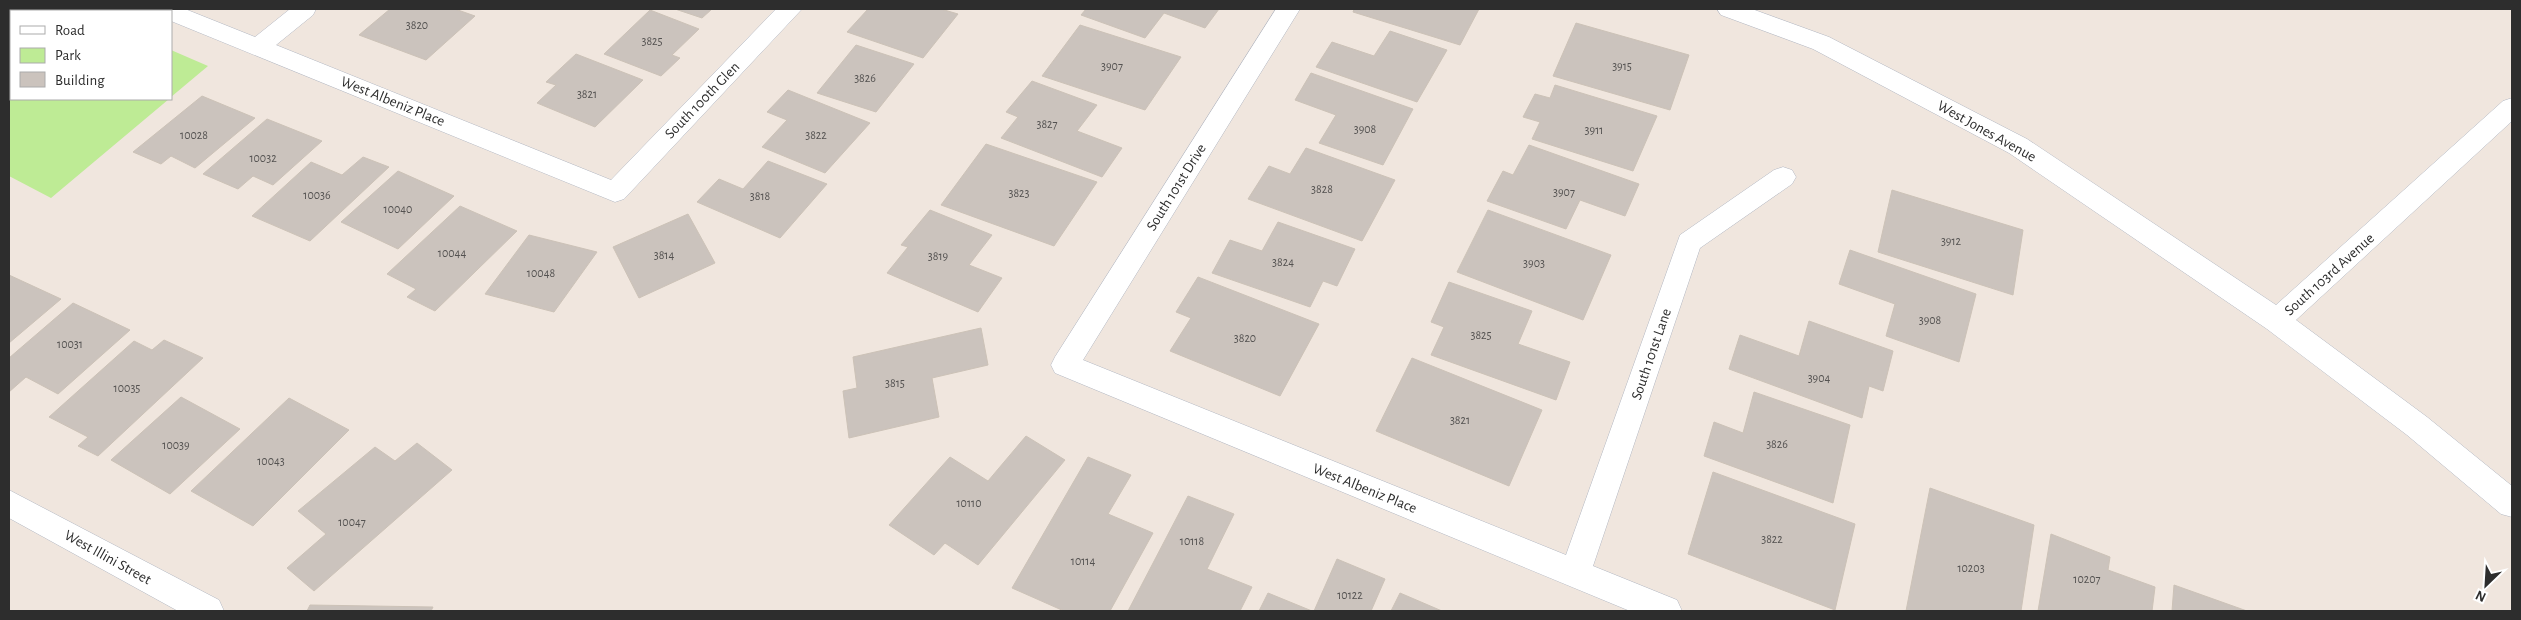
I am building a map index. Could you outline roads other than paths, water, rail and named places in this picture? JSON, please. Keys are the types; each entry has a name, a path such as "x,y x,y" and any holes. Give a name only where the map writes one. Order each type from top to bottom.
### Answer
{"street":[{"path":"259,46 305,9"},
{"name":"South 100th Glen","path":"615,192 790,9"},
{"name":"South 101st Drive","path":"1065,365 1288,9"},
{"name":"West Jones Avenue","path":"1729,9 1821,43 2018,146 2277,321"},
{"name":"West Albeniz Place","path":"172,12 259,46 615,192"},
{"name":"South 103rd Avenue","path":"2512,107 2277,321 2417,426 2512,504"},
{"name":"South 101st Lane","path":"1575,573 1690,242 1783,177"},
{"name":"West Albeniz Place","path":"1065,365 1666,611"},
{"name":"West Illini Street","path":"9,503 208,611"}]}
